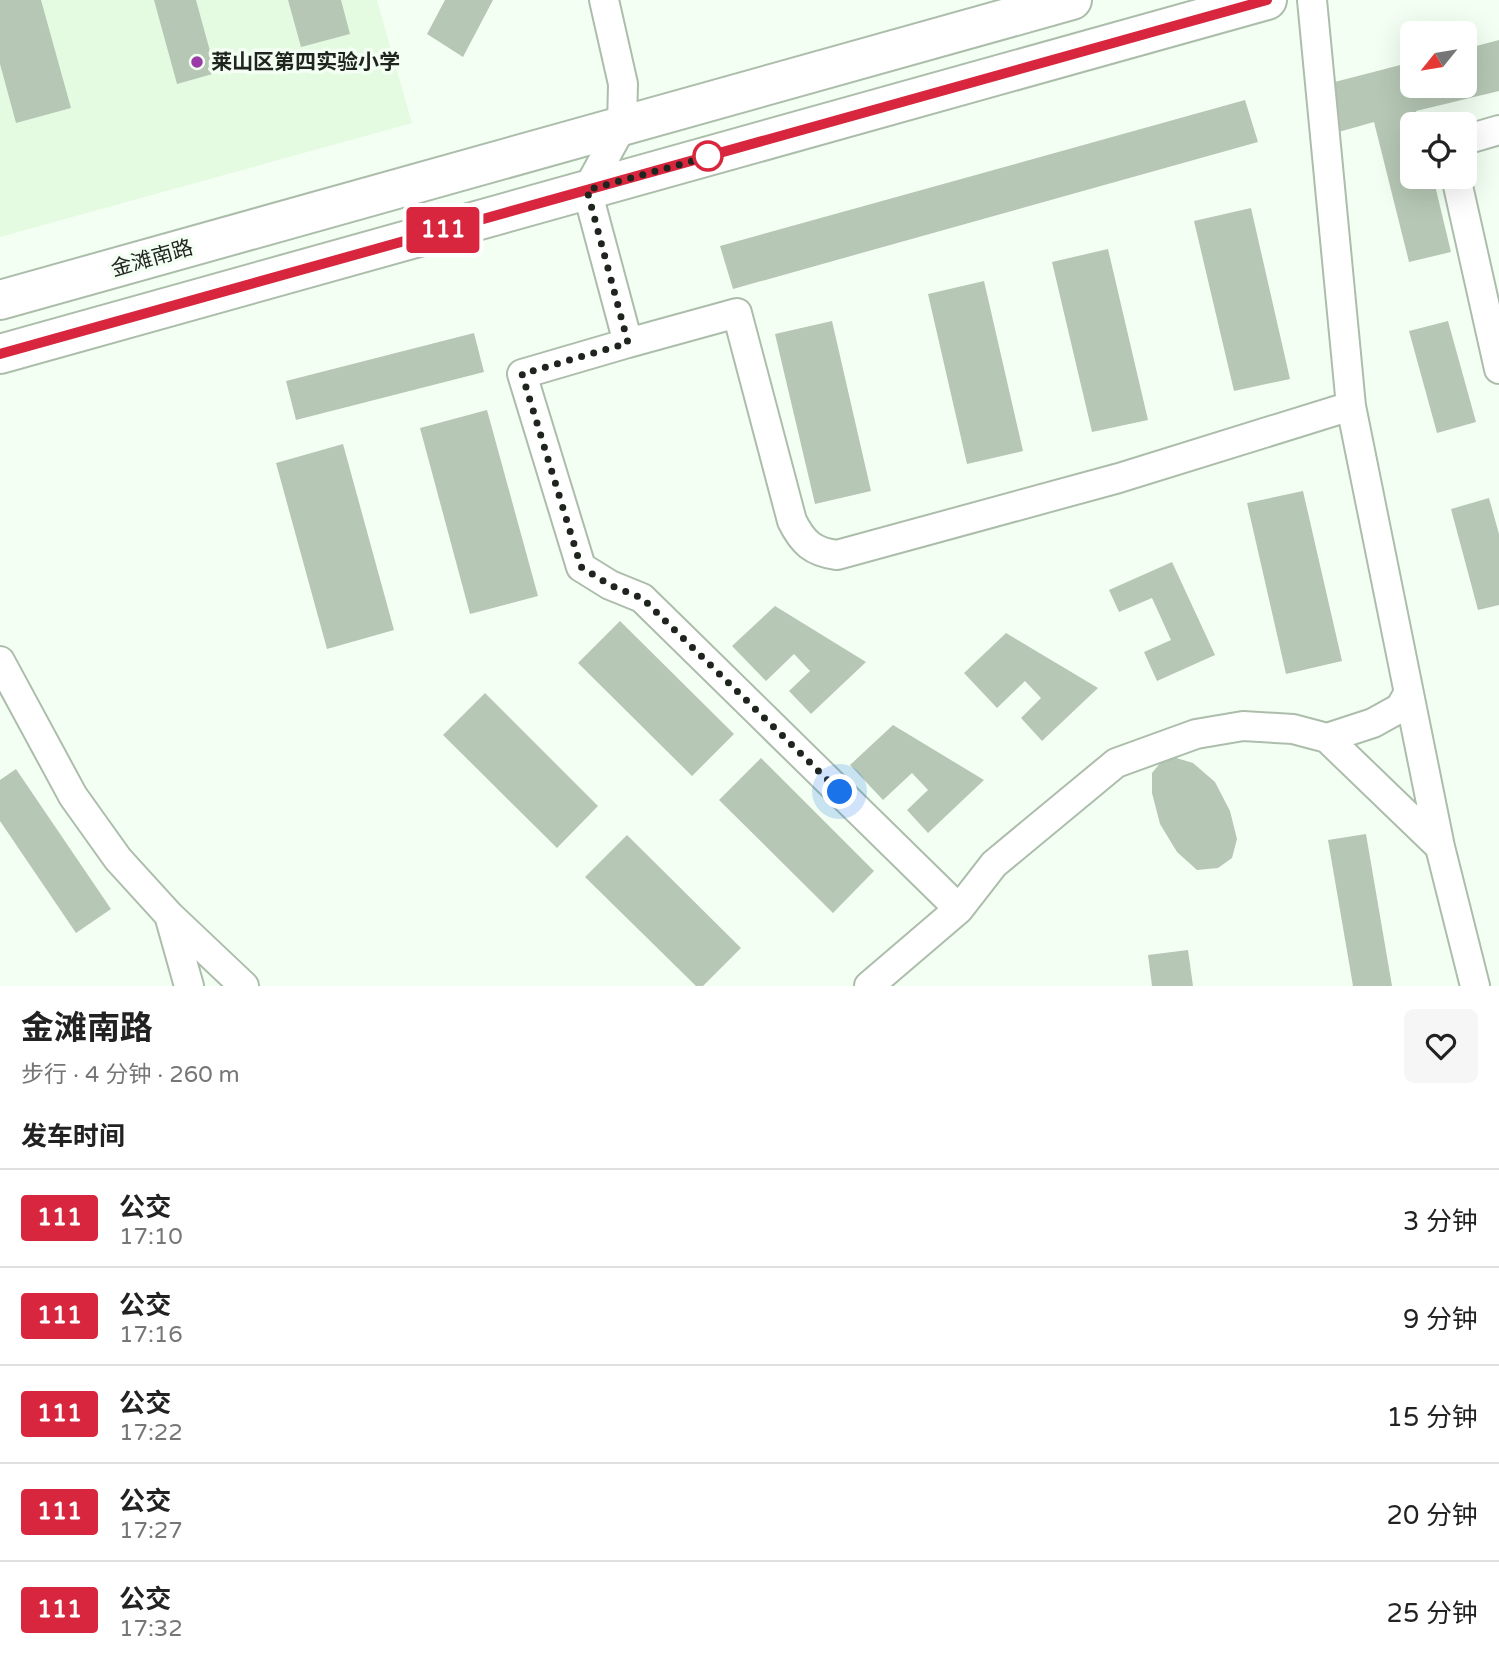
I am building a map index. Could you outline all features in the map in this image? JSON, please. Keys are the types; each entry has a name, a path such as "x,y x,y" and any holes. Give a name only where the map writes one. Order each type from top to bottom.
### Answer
{"street":[{"path":"604,0 623,84 622,126 587,190 628,343"},
{"name":"金滩南路","path":"0,300 1072,0"},
{"path":"0,354 1267,0"},
{"path":"1312,0 1352,406 1440,847 1475,986"},
{"path":"1477,136 1499,130"},
{"path":"1459,189 1499,369"},
{"path":"959,909 642,598 610,585 581,567 522,374 737,313 792,522 807,544 822,553 837,555 1119,478 1352,406"},
{"path":"0,662 73,796 118,859 169,915 244,986"},
{"path":"1327,738 1373,723 1400,708 1408,694"},
{"path":"869,986 959,909 994,864 1116,763 1196,734 1243,726 1293,729 1327,738 1440,847"},
{"path":"169,915 189,986"}],"shaded area":[{"name":"莱山区第四实验小学","path":"0,0 377,0 412,123 0,237"}],"building":[{"path":"0,0 41,0 71,108 16,123 0,64"},
{"path":"154,0 196,0 216,73 177,84"},
{"path":"288,0 341,0 350,34 301,47"},
{"path":"445,0 493,0 463,57 427,34"},
{"path":"1499,40 1499,91 1477,96 1477,46"},
{"path":"1400,65 1400,98 1470,98 1416,112 1400,112 1400,189 1436,189 1451,252 1409,262 1374,122 1335,133 1323,85"},
{"path":"1245,100 1258,142 733,289 720,246"},
{"path":"1251,208 1290,379 1234,391 1194,221"},
{"path":"1108,249 1148,420 1092,432 1052,262"},
{"path":"984,281 1023,451 967,464 928,294"},
{"path":"832,321 871,491 815,504 775,334"},
{"path":"1448,321 1476,422 1437,433 1409,331"},
{"path":"474,333 484,372 296,420 286,381"},
{"path":"487,410 538,596 470,614 420,428"},
{"path":"343,444 394,630 327,649 276,463"},
{"path":"1303,491 1342,661 1286,674 1247,503"},
{"path":"1489,498 1499,534 1499,605 1478,610 1451,509"},
{"path":"1172,562 1215,655 1157,681 1144,652 1171,640 1152,598 1119,612 1109,590"},
{"path":"775,606 866,662 811,714 789,691 810,671 794,654 766,681 732,646"},
{"path":"620,621 734,734 692,776 578,663"},
{"path":"1006,633 1098,688 1042,741 1021,718 1041,698 1025,681 997,708 964,673"},
{"path":"485,693 598,806 557,848 443,735"},
{"path":"893,725 984,780 928,833 907,810 928,790 912,773 883,800 850,765"},
{"path":"1173,757 1193,763 1215,782 1230,811 1237,839 1232,858 1218,868 1197,870 1177,852 1160,824 1152,793 1152,773 1161,762"},
{"path":"761,758 874,871 833,913 719,800"},
{"path":"16,769 111,909 76,933 0,821 0,780"},
{"path":"1366,834 1392,986 1353,986 1328,840"},
{"path":"627,835 741,948 703,986 696,986 585,877"},
{"path":"1188,950 1193,986 1152,986 1148,955"}],"bus line":[{"name":"111","path":"0,354 1267,0"}],"place":[{"name":"莱山区第四实验小学","path":"197,62"}],"route":[{"path":"708,156 718,154 587,190 628,343 522,374 581,567 610,585 642,598 840,792"}]}
